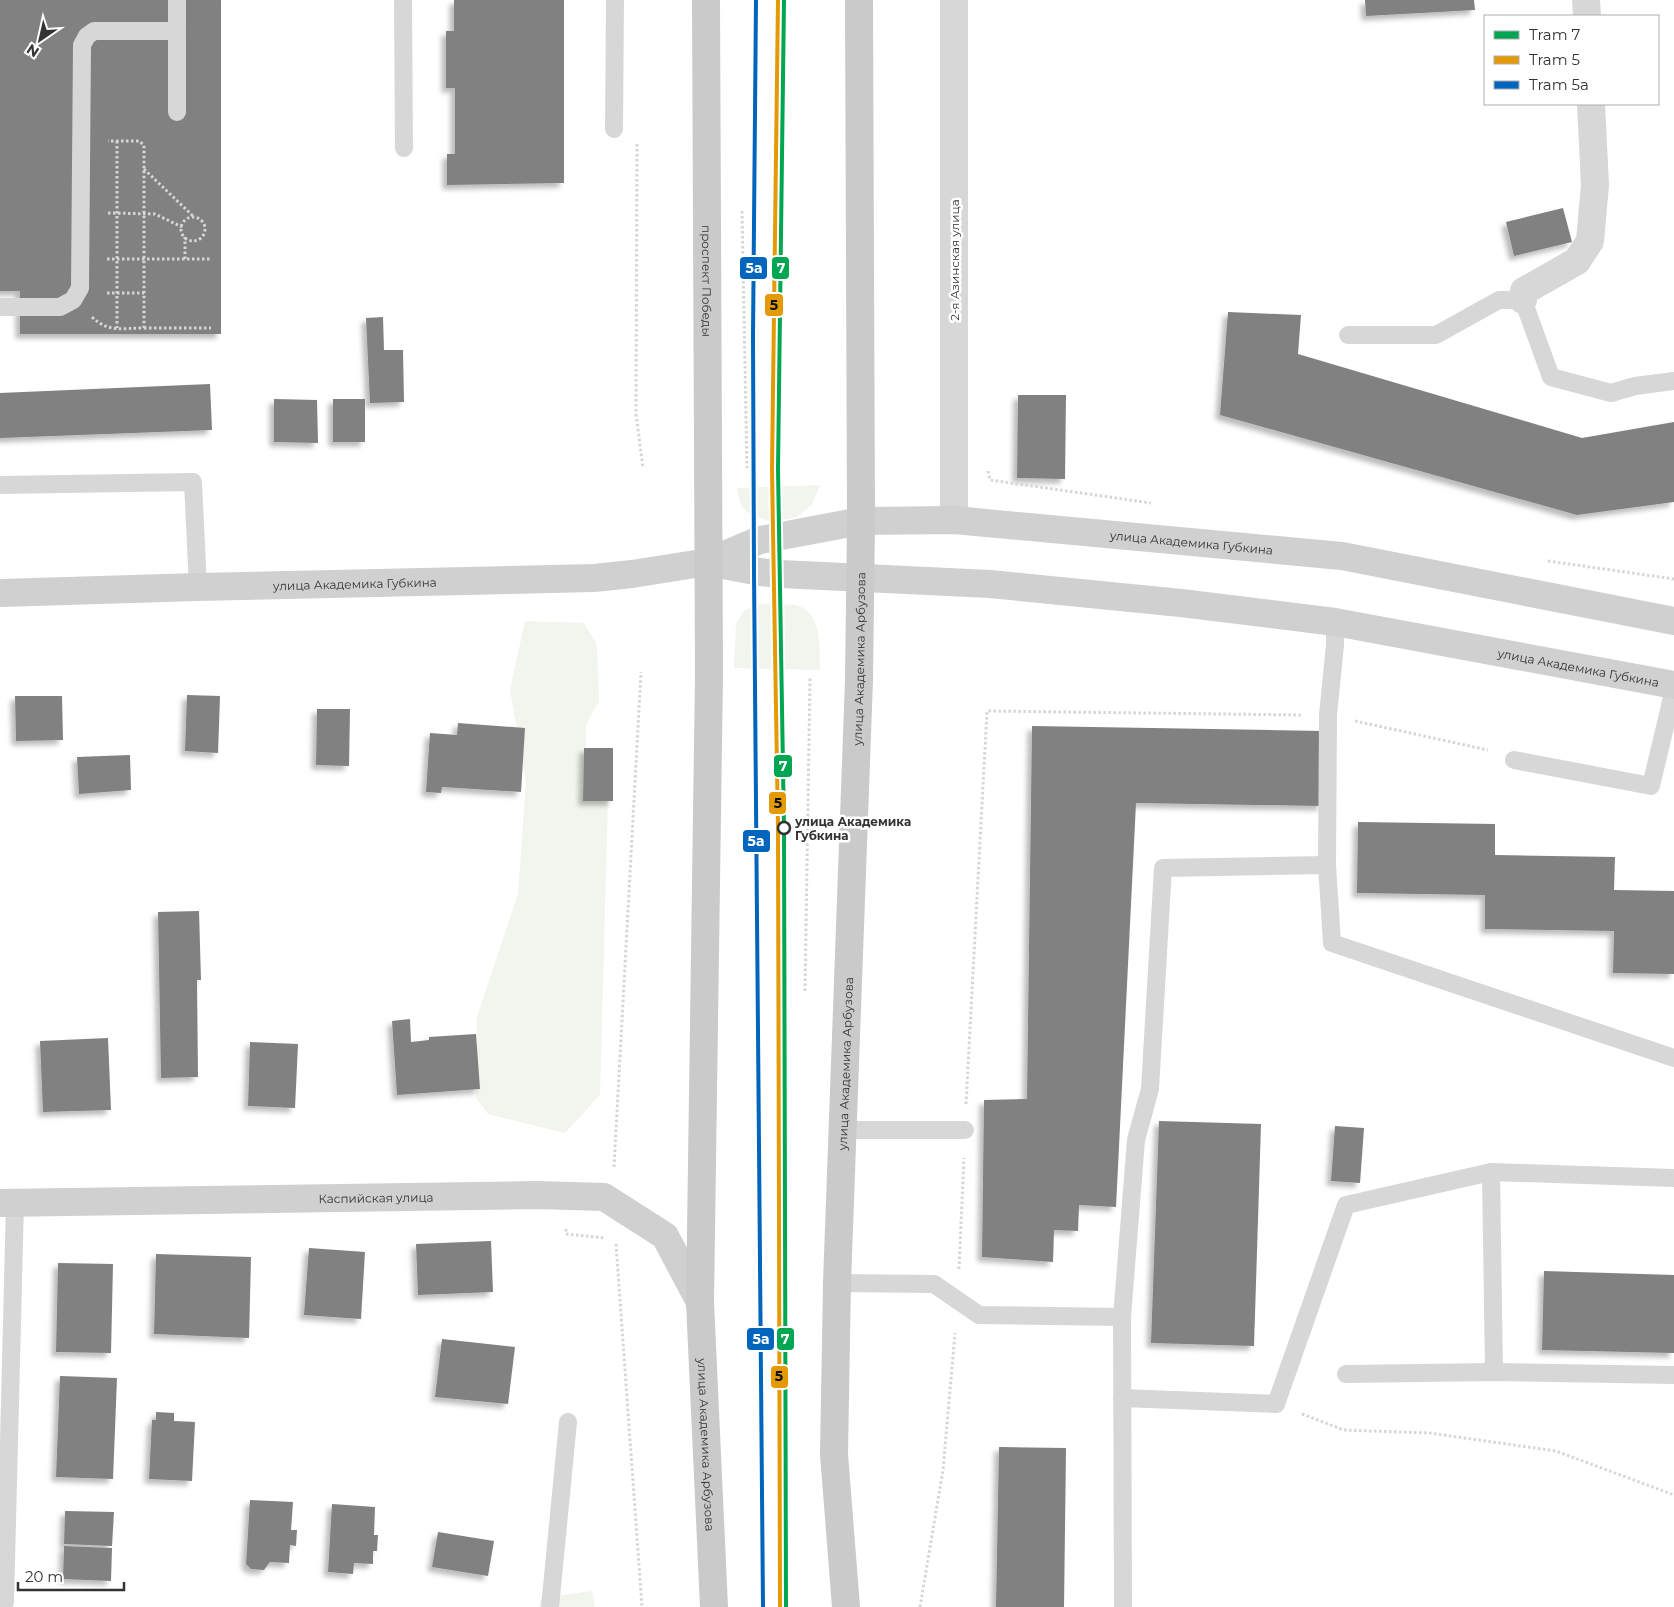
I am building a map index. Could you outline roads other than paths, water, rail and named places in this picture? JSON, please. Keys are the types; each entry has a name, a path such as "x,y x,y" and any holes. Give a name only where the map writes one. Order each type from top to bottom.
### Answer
{"main road":[{"name":"проспект Победы","path":"706,0 708,562"},
{"path":"860,0 860,522"},
{"name":"улица Академика Арбузова","path":"846,1607 834,1454 837,1283 859,680 860,522"},
{"name":"улица Академика Арбузова","path":"708,562 709,674 700,1302 714,1607"}],"street":[{"name":"2-я Азинская улица","path":"954,0 954,520"},
{"path":"1586,0 1587,15"},
{"path":"1523,300 1524,292 1577,261 1590,241 1595,185 1591,105"},
{"name":"улица Академика Губкина","path":"0,594 198,587 594,578 708,562 760,540 860,522 954,520 1342,556 1674,621"},
{"name":"улица Академика Губкина","path":"708,562 760,572 990,584 1181,603 1335,622 1674,685"},
{"name":"Каспийская улица","path":"8,1202 536,1195 604,1197 665,1236 700,1302"}],"lane":[{"path":"176,0 176,112"},
{"path":"403,0 404,148"},
{"path":"614,0 614,129"},
{"path":"0,307 60,307 76,296 82,280 82,45 87,36 94,31 176,31"},
{"path":"1348,335 1436,335 1499,300 1523,300 1551,377 1611,394 1635,386 1674,381"},
{"path":"0,485 193,482 198,587"},
{"path":"1335,622 1335,645 1328,715 1327,865 1332,943 1674,1058"},
{"path":"1514,760 1651,786 1674,689"},
{"path":"1123,1607 1122,1317 1136,1140 1150,1090 1163,868 1327,865"},
{"path":"843,1130 965,1130"},
{"path":"1122,1398 1276,1404 1346,1205 1490,1172 1674,1178"},
{"path":"1490,1172 1494,1372"},
{"path":"5,1602 8,1202"},
{"path":"837,1283 934,1284 979,1315 1122,1317"},
{"path":"1346,1374 1494,1372 1674,1375"},
{"path":"550,1607 568,1422"}],"tram line":[{"name":"5а","path":"756,0 753,337 754,572 763,1607"},
{"name":"5","path":"778,0 772,469 778,828 780,1607"},
{"name":"7","path":"784,0 778,469 784,828 786,1607"}],"place":[{"name":"улица Академика Губкина","path":"784,828"}]}
